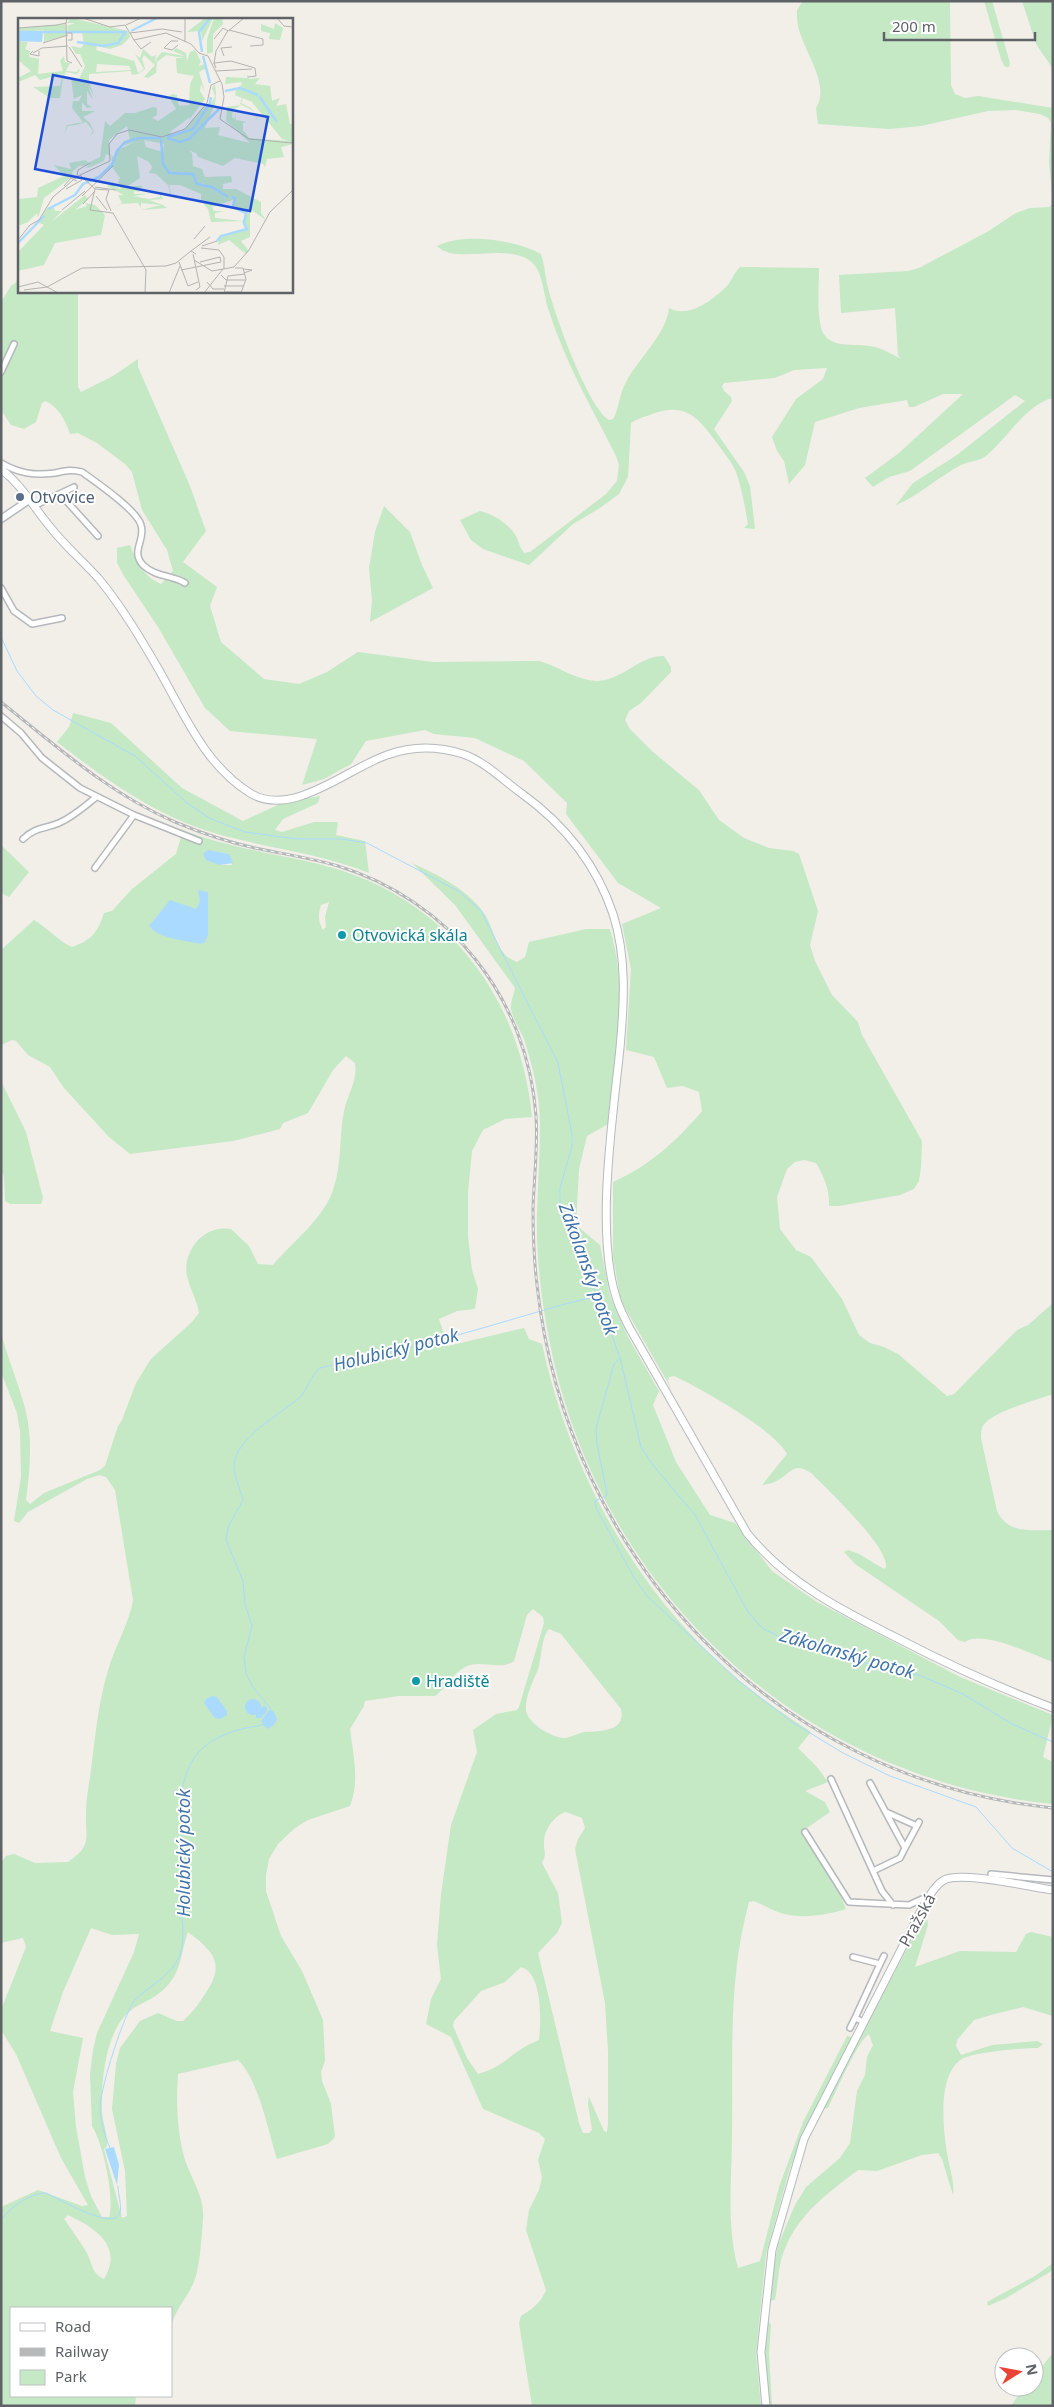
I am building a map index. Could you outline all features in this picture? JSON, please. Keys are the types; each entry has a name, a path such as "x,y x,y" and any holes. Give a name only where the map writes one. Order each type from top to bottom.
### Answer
{"main road":[{"path":"1,469 16,482 72,553 96,576 115,600 159,670 186,723 227,775 250,793 261,798 293,797 329,785 366,764 394,752 420,748 446,750 478,761 540,807 570,836 585,857 603,890 616,925 621,953 623,998 608,1190 608,1250 618,1304 629,1327 747,1533 772,1560 811,1591 871,1625 957,1669 1053,1708"},
{"name":"Pražská","path":"766,2406 761,2352 772,2250 804,2139 924,1900 934,1888 943,1881 952,1878 968,1877 1053,1890"}],"street":[{"path":"1,372 14,344"},
{"path":"1,463 21,473 47,474 72,469 82,472 135,514 142,528 137,552 141,563 159,575 185,583"},
{"path":"34,506 74,487"},
{"path":"61,494 98,536"},
{"path":"1,520 29,500"},
{"path":"1,588 14,611 32,624 62,618"},
{"path":"1,716 21,733 42,758 95,798 134,816 199,841"},
{"path":"23,839 32,831 58,824 74,816 95,798"},
{"path":"95,868 134,816"},
{"path":"831,1779 873,1872 892,1905"},
{"path":"870,1783 905,1848"},
{"path":"873,1872 900,1858 918,1824 886,1812"},
{"path":"805,1832 850,1902 909,1905 924,1900"},
{"path":"991,1874 1053,1880"},
{"path":"850,2028 884,1956"},
{"path":"853,1957 880,1964"},
{"path":"855,2018 864,2022"}],"green space":[{"path":"803,1 950,1 951,85 955,94 965,98 978,96 1053,108 1053,202 1049,163 1051,123 1048,118 1040,114 1016,110 988,111 921,126 890,129 818,124 816,108 820,99 820,89 818,78 797,22 797,10"},
{"path":"984,1 992,1 1010,63 1009,67 1005,67 1001,59"},
{"path":"1022,1 1053,1 1053,69 1036,44"},
{"path":"1053,203 1053,398 1043,401 1034,407 984,458 961,465 896,505 913,483 957,455 1025,401 1015,395 910,471 889,477 873,487 865,478 899,453 963,394 943,394 914,407 909,407 907,400 859,408 815,422 805,465 789,484 784,461 777,451 772,437 796,399 823,379 827,368 794,370 775,378 724,383 722,386 732,401 714,429 744,472 750,486 755,529 744,528 748,524 736,472 711,435 692,415 676,410 666,410 640,418 631,423 628,477 619,494 573,524 529,565 483,549 471,540 460,520 480,511 505,523 513,531 524,553 530,552 606,494 617,481 619,465 555,330 540,276 534,264 519,255 507,253 455,254 437,246 461,239 489,240 518,245 541,254 552,301 573,359 591,397 600,411 609,420 613,419 615,415 622,390 629,376 657,338 667,318 669,308 676,311 692,310 708,302 727,286 740,267 819,268 819,316 822,331 826,337 838,343 878,348 901,359 898,355 895,308 841,313 839,275 908,271 919,268 987,232 1016,213 1030,208 1049,207"},
{"path":"18,281 18,292 78,292 78,387 81,392 113,376 138,359 138,367 190,486 206,531 183,562 217,587 210,606 221,642 264,679 299,684 327,672 358,652 433,662 539,661 583,679 598,681 615,677 647,659 664,656 671,667 671,672 641,703 629,711 625,720 630,729 653,752 699,790 719,820 744,838 769,848 793,851 799,854 818,911 810,945 815,961 832,995 858,1022 862,1035 922,1141 919,1181 914,1189 900,1195 839,1206 829,1206 826,1184 816,1163 804,1160 795,1162 787,1169 777,1197 780,1229 796,1250 811,1257 842,1299 859,1335 870,1343 898,1354 947,1396 954,1394 1017,1330 1028,1325 1053,1303 1053,1394 998,1414 985,1423 981,1432 981,1438 997,1511 1002,1518 1007,1524 1020,1529 1053,1530 1053,1662 995,1641 973,1639 965,1642 958,1640 939,1621 855,1564 844,1552 848,1550 859,1554 884,1569 886,1567 878,1546 856,1518 805,1469 791,1470 773,1483 762,1485 787,1454 780,1444 736,1410 674,1376 669,1377 668,1381 672,1390 621,1301 613,1257 613,1182 638,1169 662,1152 702,1111 699,1092 683,1086 667,1088 654,1057 626,1050 631,969 622,924 661,908 618,883 566,814 567,803 524,761 475,738 434,734 425,730 366,741 351,764 324,779 302,785 317,739 230,731 205,708 158,627 117,563 117,548 130,545 141,568 155,581 161,584 173,571 167,550 142,510 132,472 125,464 97,443 78,433 70,434 61,414 50,403 45,401 42,403 36,422 24,429 11,425 1,410 1,302 11,286"},
{"path":"384,506 410,532 433,588 370,622 372,601 369,568 375,532"},
{"path":"73,713 111,723 182,788 243,821 282,803 320,796 318,803 283,819 275,830 282,832 314,822 338,822 336,835 365,841 369,873 331,860 214,833 151,806 131,795 57,742 69,727"},
{"path":"183,830 240,847 337,869 378,885 414,906 446,932 473,963 496,997 513,1034 525,1074 532,1117 505,1119 483,1130 472,1151 468,1192 468,1237 472,1270 478,1289 475,1309 457,1311 439,1319 448,1346 524,1328 529,1339 542,1344 554,1392 570,1439 590,1485 613,1529 640,1571 670,1611 703,1647 740,1681 775,1708 811,1732 798,1748 817,1767 828,1782 805,1791 825,1802 830,1812 801,1832 839,1892 846,1909 821,1915 795,1916 778,1912 753,1901 749,1902 738,1959 732,2045 730,2200 734,2252 738,2268 760,2261 779,2187 803,2122 847,2036 852,2037 807,2128 790,2168 766,2254 756,2354 761,2406 532,2406 519,2323 521,2316 539,2302 546,2290 526,2230 529,2210 539,2190 542,2177 538,2160 545,2139 539,2133 483,2109 451,2037 426,2024 431,1999 441,1979 437,1945 441,1894 451,1825 477,1752 473,1730 496,1714 517,1710 519,1707 544,1623 543,1617 533,1609 527,1615 514,1661 502,1665 477,1664 465,1667 435,1696 399,1696 365,1701 350,1729 355,1787 350,1806 308,1820 295,1828 278,1844 269,1859 266,1891 281,1936 302,1971 323,2020 325,2061 321,2072 322,2081 331,2104 335,2137 328,2144 277,2159 252,2080 238,2060 178,2074 178,2126 184,2157 202,2202 203,2218 197,2273 172,2323 172,2307 10,2307 10,2397 136,2397 135,2406 1,2406 1,2207 38,2190 82,2206 88,2205 61,2158 16,2054 1,2030 1,2010 26,1947 23,1938 1,1943 1,1862 6,1856 14,1854 35,1863 68,1862 84,1846 86,1840 87,1799 97,1720 110,1664 126,1624 133,1600 115,1490 106,1477 99,1475 87,1479 28,1512 19,1523 14,1521 21,1477 20,1431 17,1413 1,1372 1,1333 28,1419 30,1454 26,1500 30,1504 44,1493 100,1470 105,1466 118,1426 136,1383 151,1359 192,1322 199,1313 187,1276 186,1266 188,1257 197,1241 212,1231 231,1229 249,1246 258,1264 273,1265 316,1219 330,1198 337,1178 344,1111 356,1069 355,1063 346,1056 333,1070 308,1113 283,1123 280,1129 233,1141 130,1154 109,1137 64,1088 50,1067 28,1055 16,1041 12,1040 1,1045 1,950 34,920 72,947 85,941 97,930 104,913 112,911 132,889 176,854","holes":["212,851 229,854 232,865 220,865","329,902 325,917 326,927 323,930 319,921 321,905","549,1629 561,1634 621,1709 622,1717 616,1726 611,1729 583,1732 564,1738 547,1733 535,1725 527,1715 527,1700 538,1669 546,1633","566,1812 582,1818 585,1828 578,1839 575,1849 605,2003 608,2051 607,2132 604,2131 589,2097 588,2104 592,2130 589,2133 583,2133 579,2123 538,1953 557,1933 562,1923 558,1893 542,1863 545,1855 544,1839 547,1829 557,1816","91,1928 112,1935 139,1934 134,1952 97,2033 90,2074 92,2126 107,2170 110,2197 109,2217 102,2217 91,2196 85,2177 76,2127 73,2092 83,2038 50,2031 63,1992","188,1932 206,1948 215,1962 216,1970 209,1989 183,2021 177,2021 158,2013 140,2021 120,2048 116,2064 112,2109 125,2171 127,2216 122,2218 104,2149 107,2146 107,2142 102,2102 106,2059 112,2038 122,2020 134,2008 155,1996 173,1979 179,1966","521,1967 528,1971 533,1978 539,1999 539,2040 523,2048 503,2063 478,2074 467,2058 453,2026 454,2021 481,1991 505,1982","68,2215 97,2232 104,2240 109,2248 111,2257 104,2279 97,2274 87,2253 64,2219"]},
{"path":"1,845 29,872 9,897 1,893"},
{"path":"412,863 442,878 461,890 477,904 488,920 500,948 510,959 517,962 525,957 529,942 586,929 610,929 616,953 620,1001 618,1050 610,1123 587,1136 579,1169 576,1225 600,1245 610,1296 628,1337 659,1391 653,1405 676,1462 710,1515 735,1523 772,1571 817,1602 960,1677 1053,1715 1043,1757 1053,1762 1053,1804 960,1787 874,1756 795,1712 724,1656 663,1589 612,1513 574,1429 549,1339 541,1292 537,1245 539,1103 524,1039 511,1009 515,988 455,905"},
{"path":"1,1081 26,1132 43,1198 41,1204 10,1204 5,1201 4,1177 1,1169"},
{"path":"926,1913 928,1925 915,1967 960,1951 1016,1952 1026,1934 1031,1932 1053,1937 1053,2016 1023,2007 974,2020 957,2040 956,2046 961,2055 992,2045 1037,2041 1043,2044 1038,2048 976,2054 962,2059 954,2066 945,2089 943,2116 945,2142 952,2174 953,2195 942,2159 938,2153 922,2155 877,2171 858,2170 815,2205 797,2226 782,2257 775,2300 768,2301 778,2245 795,2205 806,2187 840,2158 850,2143 857,2091 865,2075 867,2057 873,2045 869,2034 864,2038 853,2056 828,2108 822,2109"},
{"path":"1053,2263 1053,2269 1050,2272 1006,2298 988,2306 987,2302 1035,2276"},
{"path":"768,2320 771,2325 769,2353 772,2406 767,2406 763,2356 765,2324"},
{"path":"1053,2353 1053,2406 1011,2406 1017,2397 1044,2397 1044,2364"}],"water":[{"path":"208,850 229,854 233,863 220,865 206,860 203,854"},
{"path":"198,890 208,892 208,935 205,942 200,944 159,934 149,926 170,900 196,909 200,902"},
{"path":"212,1696 217,1697 227,1711 227,1715 220,1719 215,1718 204,1703 206,1699"},
{"path":"253,1699 261,1707 253,1715 245,1707"},
{"path":"263,1706 267,1707 267,1711 261,1718 256,1718 256,1714"},
{"path":"269,1710 274,1712 277,1719 274,1725 267,1729 261,1721"},
{"path":"114,2147 119,2165 117,2185 105,2149"}],"waterway":[{"name":"Zákolanský potok","path":"1,637 17,671 36,696 53,710 135,756 187,803 211,819 245,832 297,839 342,839 367,843 460,892 481,911 558,1063 572,1134 572,1146 560,1188 560,1202 566,1225 598,1296 620,1358 641,1447 652,1464 695,1515 748,1612 763,1629 796,1644 831,1655 919,1675 963,1694 1012,1724 1053,1742"},
{"name":"Holubický potok","path":"273,1712 253,1687 246,1674 244,1657 252,1626 245,1604 243,1581 226,1540 228,1527 243,1500 234,1470 236,1455 242,1445 261,1427 300,1397 320,1368 440,1340 597,1296"},
{"path":"620,1358 614,1364 596,1428 597,1444 607,1493 606,1496 595,1501 596,1508 633,1576 647,1596 740,1682 792,1722 843,1753 890,1776 976,1807 1012,1848 1053,1872"},
{"name":"Holubický potok","path":"110,2148 103,2128 100,2108 108,2069 119,2035 135,2000 172,1969 182,1948 181,1895 183,1875 181,1819 182,1795 186,1774 195,1757 210,1742 233,1732 264,1725"},
{"name":"Holubický potok","path":"1,2220 21,2202 34,2195 46,2193 85,2212 108,2219 116,2218 120,2213 118,2186"}],"railway":[{"path":"1,702 84,768 151,811 185,826 225,840 328,863 358,873 377,881 414,902 448,929 476,960 488,977 500,995 518,1033 534,1095 536,1116 533,1209 535,1266 556,1385 591,1478 640,1564 702,1639 775,1702 859,1753 952,1789 1053,1808"}],"place":[{"name":"Otvovice","path":"20,497"},
{"name":"Otvovická skála","path":"342,935"},
{"name":"Hradiště","path":"416,1681"}]}
